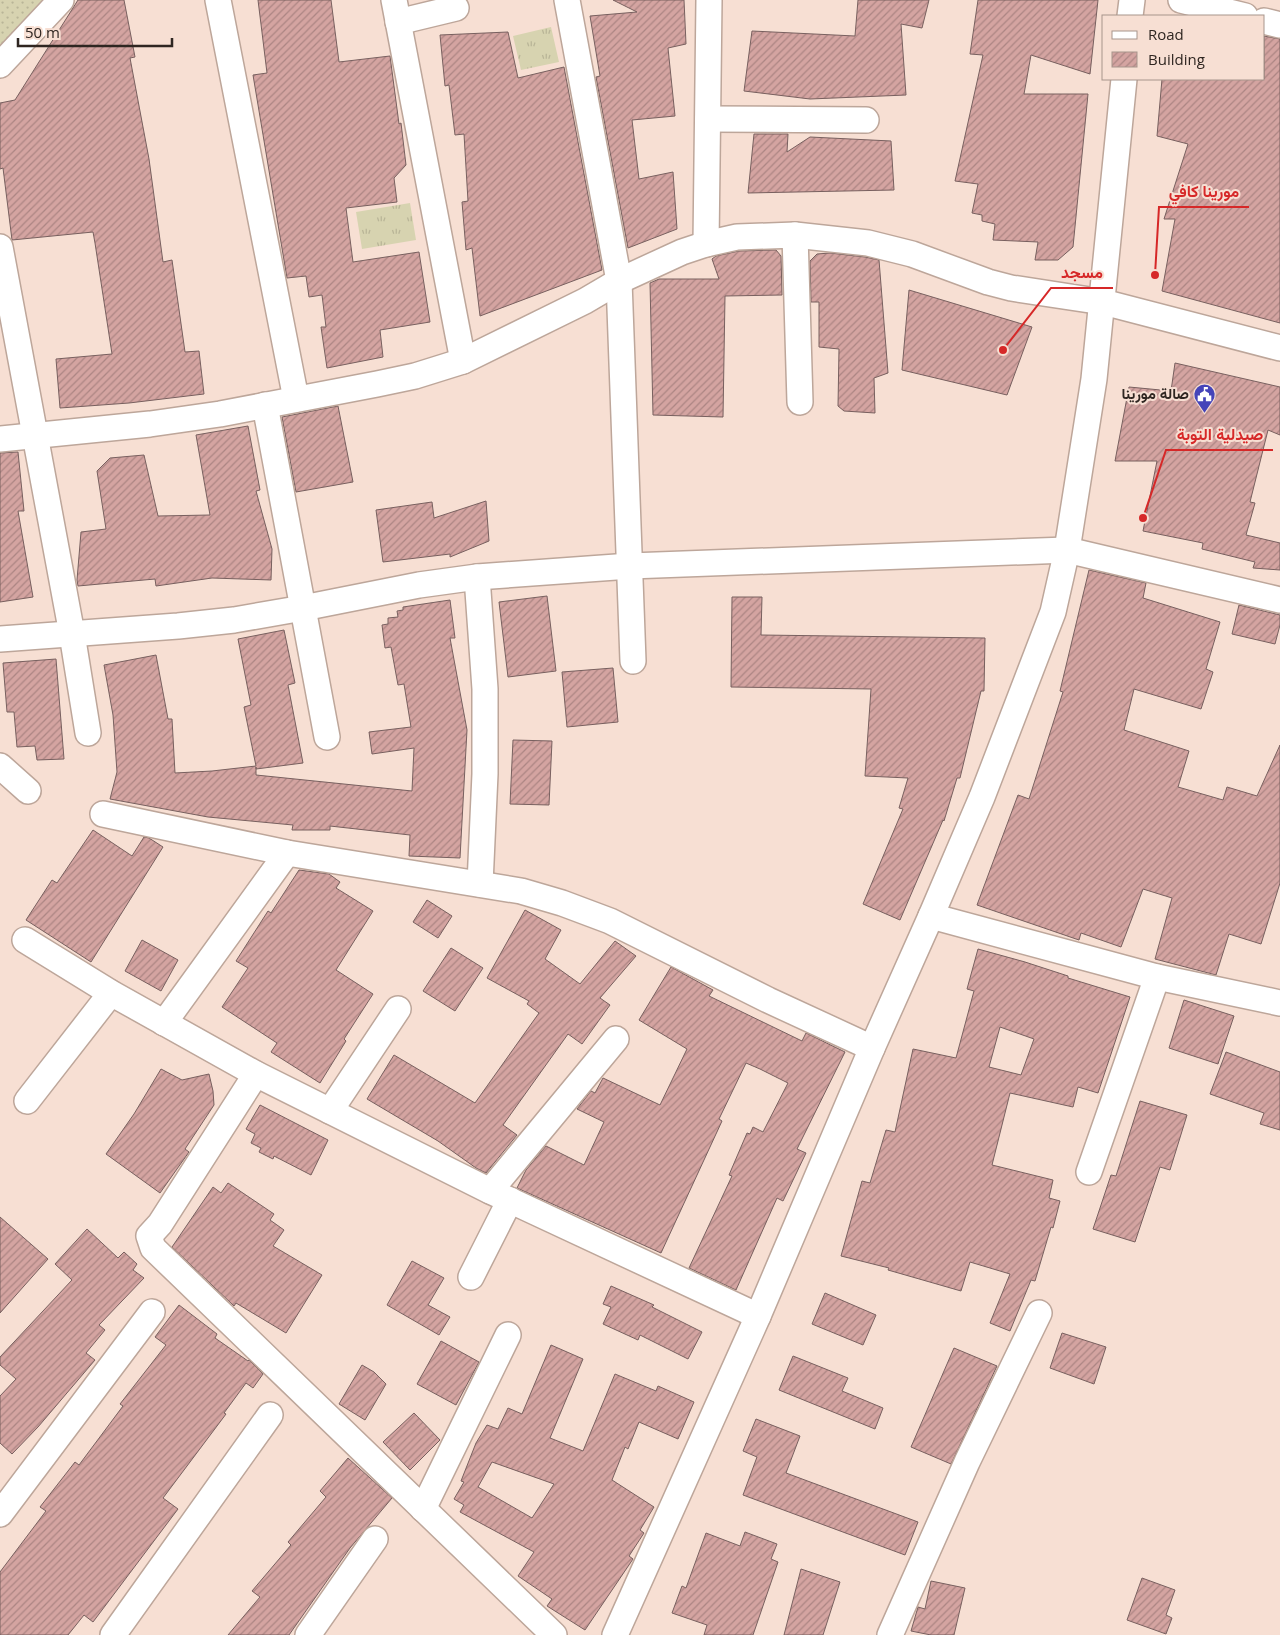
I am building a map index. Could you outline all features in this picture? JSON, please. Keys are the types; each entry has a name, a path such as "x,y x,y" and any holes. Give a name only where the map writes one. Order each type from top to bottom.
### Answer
{"street":[{"path":"0,66 61,0"},
{"path":"218,0 296,399"},
{"path":"567,0 619,281 633,661"},
{"path":"706,244 709,0"},
{"path":"1130,15 1132,0"},
{"path":"1181,0 1242,15"},
{"path":"456,8 396,11 463,361"},
{"path":"1265,21 1280,25"},
{"path":"614,1635 758,1316 872,1048 931,916 982,797 1053,612 1068,550 1094,379 1124,80"},
{"path":"708,119 866,120"},
{"path":"795,236 800,402"},
{"path":"0,439 150,424 265,405 415,376 463,361 585,301 619,281 682,252 737,237 795,236 868,243 912,254 988,282 1011,288 1103,302 1280,348"},
{"path":"0,247 72,634 88,733"},
{"path":"265,405 327,737"},
{"path":"0,639 234,620 477,576 630,566 1068,550 1280,600"},
{"path":"477,576 485,718 485,774 480,884"},
{"path":"0,766 28,792"},
{"path":"103,814 287,853 521,891 562,902 610,921 750,992 872,1048"},
{"path":"164,1024 287,853"},
{"path":"931,916 1157,977 1280,1003"},
{"path":"25,940 164,1024 256,1074 500,1195 758,1316"},
{"path":"1089,1172 1157,977"},
{"path":"27,1101 111,993"},
{"path":"330,1111 398,1009"},
{"path":"471,1277 500,1195 616,1038"},
{"path":"256,1074 160,1224 149,1236 153,1248 554,1635"},
{"path":"0,1514 152,1312"},
{"path":"890,1635 966,1462 1039,1313"},
{"path":"423,1509 508,1335"},
{"path":"113,1635 270,1415"},
{"path":"308,1635 375,1539"}],"green space":[{"path":"0,0 43,0 0,47"},
{"path":"551,27 559,62 521,70 513,36"},
{"path":"410,203 416,240 362,249 356,212"}],"building":[{"path":"78,0 124,0 135,57 130,58 149,159 163,262 172,260 185,352 199,351 204,394 129,403 60,408 56,359 112,354 93,232 12,240 3,168 0,169 0,103 15,100"},
{"path":"258,0 331,0 339,62 390,56 406,165 394,178 397,202 346,208 353,262 419,252 430,322 380,330 383,357 327,368 321,327 326,327 322,295 309,297 306,276 287,278 253,75 267,73"},
{"path":"613,0 684,0 686,44 668,48 675,116 632,120 639,179 673,172 677,229 628,248 596,77 600,76 590,16 637,12"},
{"path":"858,0 929,0 922,28 901,24 906,95 810,99 744,91 752,31 855,36"},
{"path":"978,0 1098,0 1090,74 1031,55 1024,94 1088,94 1073,247 1058,260 1035,260 1038,242 993,240 995,224 982,221 982,215 972,213 978,184 955,181 983,55 970,54"},
{"path":"508,32 518,78 564,67 602,270 480,316 472,248 466,250 462,202 468,201 464,134 455,135 449,85 445,86 440,35"},
{"path":"1265,36 1280,39 1280,323 1162,291 1175,219 1164,219 1188,144 1157,136 1162,80 1265,80"},
{"path":"754,134 788,134 787,152 810,137 891,141 894,190 748,193"},
{"path":"776,250 781,256 782,295 725,296 723,417 653,415 650,283 659,279 719,279 712,259 716,256 739,251"},
{"path":"830,253 879,260 888,373 874,378 875,413 844,411 838,406 839,349 819,347 819,302 811,302 810,261 817,254"},
{"path":"909,290 1032,327 1007,395 902,370"},
{"path":"1175,363 1280,387 1280,435 1268,430 1250,502 1255,503 1246,535 1280,543 1280,570 1253,568 1255,562 1202,549 1203,543 1143,531 1157,461 1115,461 1129,387 1171,391"},
{"path":"338,406 353,482 296,492 282,417"},
{"path":"248,426 260,490 256,491 272,549 271,580 212,578 156,586 155,579 78,586 81,532 106,529 97,471 110,458 144,455 158,516 210,515 196,435"},
{"path":"18,452 24,511 18,511 33,597 0,602 0,453"},
{"path":"486,501 489,541 450,557 450,554 383,562 376,510 432,502 434,518"},
{"path":"1089,570 1146,583 1143,598 1220,622 1206,669 1213,672 1201,709 1134,689 1124,730 1189,751 1178,787 1223,800 1227,787 1257,796 1280,745 1280,883 1261,944 1229,934 1216,975 1155,959 1172,898 1143,889 1121,947 1081,933 1079,940 977,905 1018,795 1029,799 1063,692 1060,691"},
{"path":"547,596 556,671 508,677 499,602"},
{"path":"732,597 762,597 761,635 985,638 984,691 981,691 960,778 957,778 944,821 900,920 863,904 903,809 899,808 908,778 865,776 871,689 731,687"},
{"path":"450,600 455,638 450,638 467,730 460,858 409,856 410,835 330,826 330,830 292,830 293,825 208,817 110,799 117,772 113,715 104,665 156,655 168,719 172,719 175,773 256,766 244,707 251,705 238,639 284,630 295,683 288,685 303,763 256,769 256,775 412,791 414,748 372,754 369,732 411,727 404,684 398,685 391,647 385,648 382,625 388,624 388,618 398,617 397,611 403,610 403,607"},
{"path":"1239,605 1280,615 1280,625 1275,644 1232,634"},
{"path":"56,659 64,759 37,760 35,746 17,747 14,712 7,712 3,663"},
{"path":"613,668 618,722 567,727 562,672"},
{"path":"513,740 552,741 549,805 510,804"},
{"path":"93,830 132,856 144,837 163,847 91,962 26,920 52,880 57,883"},
{"path":"299,870 329,874 340,882 336,888 373,911 336,970 373,994 344,1039 346,1041 320,1083 271,1052 277,1043 222,1007 248,968 236,961 268,911 271,913"},
{"path":"427,900 452,916 438,938 413,922"},
{"path":"525,910 561,930 545,959 580,984 615,941 636,956 600,998 610,1005 582,1044 568,1034 503,1125 517,1135 486,1173 438,1141 367,1099 394,1055 475,1103 539,1013 527,1004 529,1001 487,978"},
{"path":"142,940 178,960 161,991 125,971"},
{"path":"451,948 483,968 455,1011 423,991"},
{"path":"978,949 1025,962 1068,976 1068,978 1130,997 1098,1093 1078,1087 1073,1107 1010,1093 992,1165 1053,1180 1049,1198 1060,1201 1035,1281 1031,1280 1010,1331 990,1323 1010,1274 970,1262 961,1291 888,1270 889,1268 841,1256 862,1181 870,1183 886,1130 895,1132 913,1049 956,1058 974,991 967,989","holes":["1000,1027 1034,1039 1021,1075 989,1067"]},
{"path":"671,967 713,990 709,996 802,1041 806,1033 845,1052 797,1149 806,1153 783,1201 777,1198 736,1290 689,1268 732,1176 729,1175 747,1133 750,1134 753,1127 763,1132 788,1083 760,1069 746,1063 719,1119 722,1121 661,1253 517,1188 526,1170 546,1146 584,1165 604,1122 577,1109 591,1091 595,1093 603,1078 660,1105 687,1049 639,1020"},
{"path":"1184,1000 1234,1016 1218,1064 1169,1048"},
{"path":"1226,1052 1280,1072 1280,1130 1260,1124 1264,1113 1210,1094"},
{"path":"161,1069 182,1080 209,1074 214,1105 185,1149 189,1152 160,1193 106,1154 134,1114"},
{"path":"1140,1101 1187,1115 1170,1170 1160,1167 1135,1242 1093,1229 1111,1175 1116,1176"},
{"path":"260,1105 328,1140 311,1175 274,1156 273,1159 259,1152 261,1148 251,1143 255,1134 246,1129"},
{"path":"228,1183 274,1214 270,1220 284,1230 273,1246 322,1275 286,1333 236,1303 234,1306 172,1247 213,1187 221,1193"},
{"path":"0,1217 48,1259 0,1313"},
{"path":"87,1229 118,1258 124,1252 137,1264 133,1270 144,1278 99,1325 105,1330 86,1353 95,1360 38,1427 12,1454 0,1443 0,1396 16,1379 0,1365 0,1357 72,1280 55,1264"},
{"path":"412,1261 444,1278 428,1305 450,1317 439,1335 387,1305"},
{"path":"611,1286 654,1305 652,1307 702,1332 688,1359 640,1335 638,1340 603,1324 611,1307 603,1304"},
{"path":"825,1293 876,1315 863,1345 812,1324"},
{"path":"179,1305 217,1334 215,1338 249,1360 263,1374 253,1388 246,1383 224,1413 226,1414 163,1498 178,1509 93,1622 84,1615 68,1635 0,1635 0,1572 46,1511 40,1507 75,1462 79,1465 123,1406 120,1404 166,1345 155,1337"},
{"path":"1062,1333 1106,1347 1094,1384 1050,1368"},
{"path":"441,1341 479,1362 456,1405 417,1384"},
{"path":"551,1345 583,1359 550,1438 583,1451 615,1374 656,1391 658,1386 694,1402 678,1439 639,1422 628,1449 625,1447 612,1480 654,1507 640,1530 644,1533 629,1556 633,1559 585,1630 547,1606 552,1599 518,1576 534,1552 460,1512 464,1505 454,1499 464,1482 461,1481 476,1443 487,1425 498,1429 508,1408 522,1414","holes":["492,1462 554,1484 532,1518 478,1487"]},
{"path":"954,1348 997,1366 951,1464 911,1447"},
{"path":"793,1356 848,1378 842,1391 883,1408 875,1429 779,1390"},
{"path":"362,1365 374,1372 386,1384 365,1420 339,1404"},
{"path":"414,1413 440,1440 410,1470 383,1442"},
{"path":"756,1419 800,1436 786,1473 918,1522 905,1555 743,1495 757,1457 743,1451"},
{"path":"348,1458 392,1498 350,1548 289,1635 228,1635 260,1597 252,1591 291,1545 288,1542 326,1497 320,1491"},
{"path":"745,1532 777,1544 771,1559 778,1562 753,1635 704,1635 707,1625 672,1613 682,1586 686,1588 706,1533 740,1546"},
{"path":"801,1569 840,1582 823,1635 784,1635"},
{"path":"1142,1578 1175,1590 1166,1615 1172,1618 1166,1634 1127,1620"},
{"path":"931,1581 965,1588 954,1635 931,1635 911,1631 918,1607 925,1609"}],"place":[{"name":"مورينا كافي","path":"1155,275"},
{"name":"مسجد","path":"1003,350"},
{"name":"صالة مورينا","path":"1205,413"},
{"name":"صيدلية التوبة","path":"1143,518"}]}
